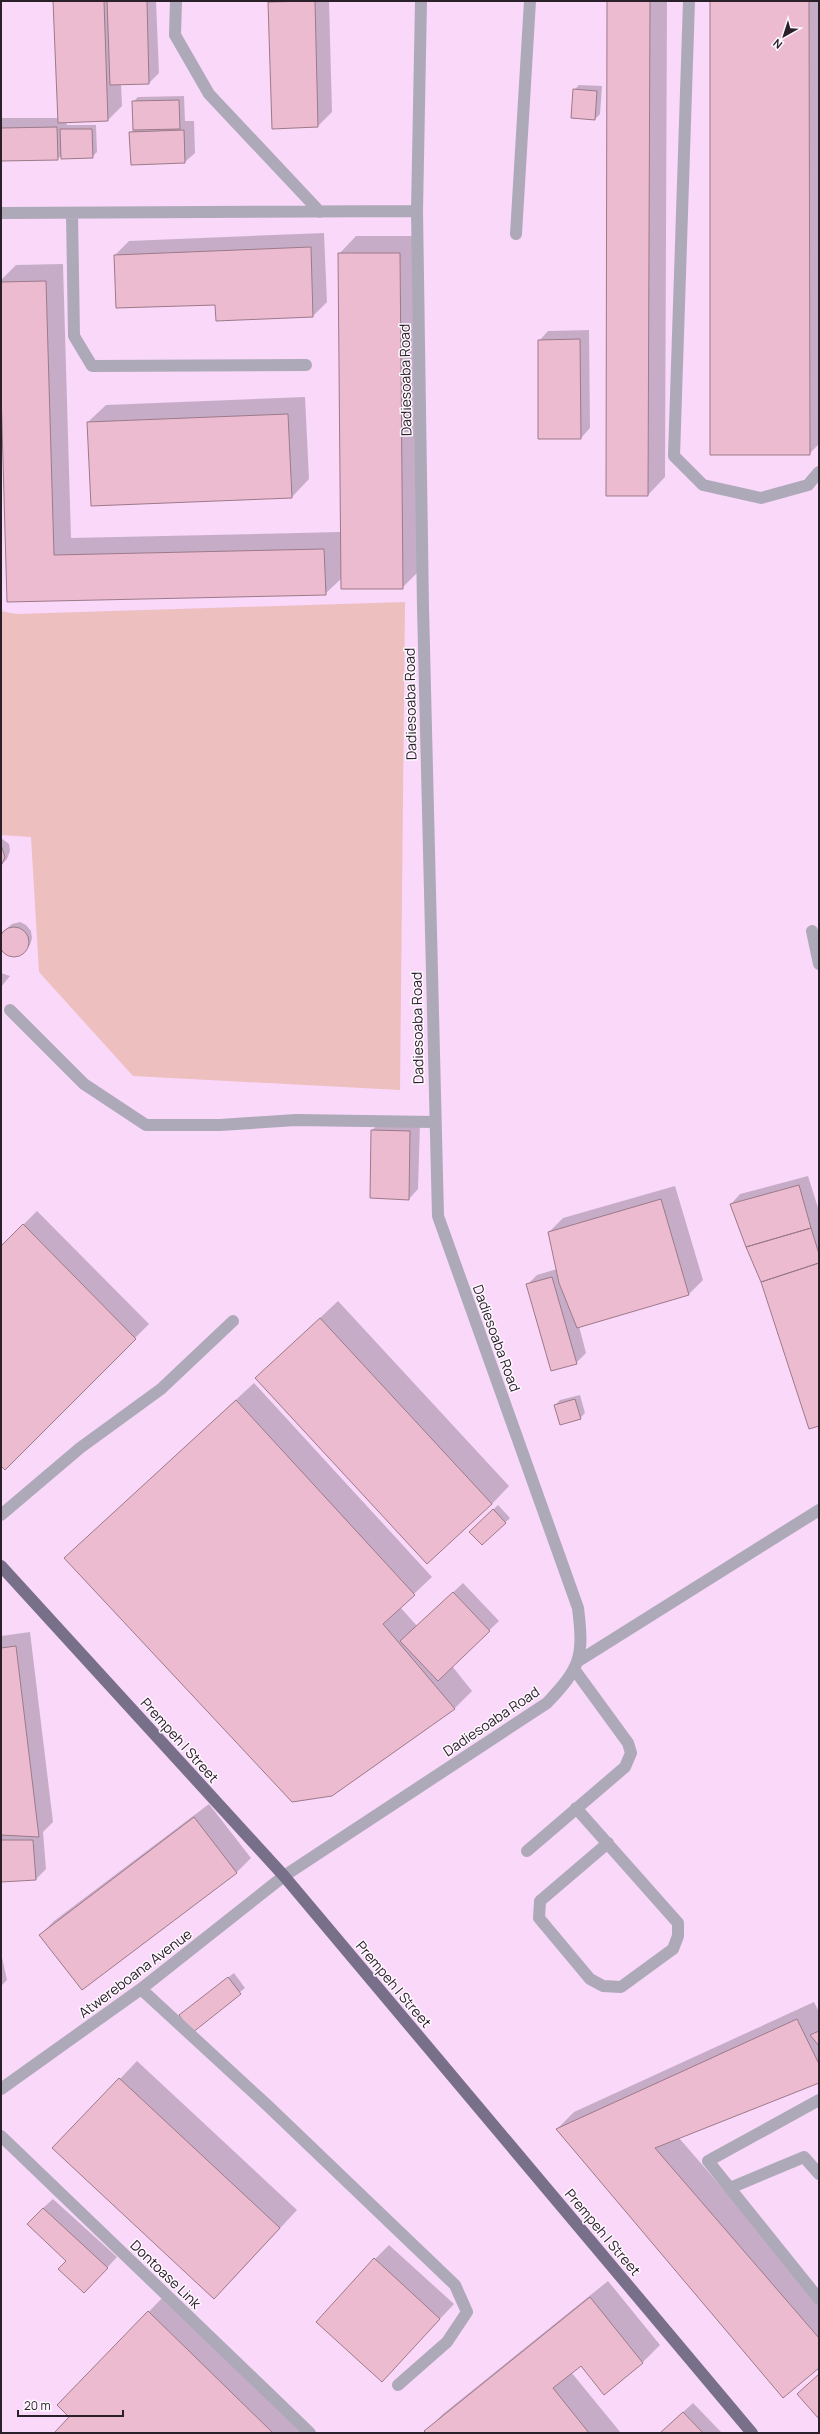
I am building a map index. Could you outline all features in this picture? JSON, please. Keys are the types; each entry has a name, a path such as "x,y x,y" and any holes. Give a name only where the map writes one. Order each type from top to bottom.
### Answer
{"main road":[{"name":"Prempeh I Street","path":"1,1566 284,1876 752,2433"}],"street":[{"path":"176,1 175,35 209,94 320,212"},
{"name":"Dadiesoaba Road","path":"284,1876 547,1703 568,1681 577,1665 581,1636 578,1608 438,1216 434,1122 417,211 421,1"},
{"path":"516,234 530,1"},
{"path":"689,1 674,456 703,485 761,498 808,485 819,472"},
{"path":"1,213 417,211"},
{"path":"72,213 74,336 92,366 306,365"},
{"path":"812,931 819,964"},
{"path":"10,1010 84,1084 146,1126 220,1125 296,1120 434,1122"},
{"path":"1,1515 80,1448 161,1389 233,1321"},
{"path":"527,1851 624,1767 630,1753 628,1743 577,1665 819,1510"},
{"path":"576,1808 608,1843 678,1923 678,1936 673,1949 621,1988 603,1986 590,1979 539,1918 540,1901 608,1843"},
{"name":"Atwereboana Avenue","path":"1,2089 141,1989 284,1876"},
{"path":"141,1989 267,2104 455,2285 467,2312 447,2342 398,2385"},
{"path":"819,2100 708,2161 819,2299"},
{"name":"Dontoase Link","path":"1,2136 310,2433"},
{"path":"730,2188 804,2157 819,2174"}],"shaded area":[{"path":"1,1 819,1 819,2433 1,2433"},
{"path":"405,602 400,1090 133,1076 39,972 31,837 1,835 1,611 16,614"}],"building":[{"path":"53,1 104,1 108,121 58,123"},
{"path":"107,1 147,1 149,84 110,85"},
{"path":"315,1 318,127 272,129 268,2"},
{"path":"607,1 650,1 648,496 606,496"},
{"path":"710,1 809,1 810,455 710,455"},
{"path":"573,89 597,91 595,120 571,118"},
{"path":"179,100 180,129 133,130 132,101"},
{"path":"57,127 58,160 1,161 1,128"},
{"path":"60,129 92,129 93,158 61,159"},
{"path":"184,130 185,163 131,165 129,132"},
{"path":"311,247 313,317 216,321 215,305 116,308 114,255"},
{"path":"338,253 400,253 403,589 341,589"},
{"path":"46,281 54,555 324,549 326,595 7,602 1,390 1,282"},
{"path":"580,339 581,439 538,439 538,340"},
{"path":"288,414 292,498 91,506 87,422"},
{"path":"1,845 5,857 1,866"},
{"path":"14,927 20,928 28,936 28,948 20,956 14,957 8,956 0,948 -1,942 0,936 8,928"},
{"path":"371,1130 410,1131 409,1200 370,1198"},
{"path":"799,1185 811,1228 746,1247 730,1204"},
{"path":"661,1199 689,1295 577,1328 559,1283 548,1232"},
{"path":"23,1224 136,1339 5,1470 1,1466 1,1246"},
{"path":"811,1228 819,1254 819,1263 761,1282 746,1247"},
{"path":"819,1263 819,1426 809,1429 761,1282"},
{"path":"552,1277 577,1364 551,1371 526,1284"},
{"path":"320,1318 492,1504 427,1564 255,1378"},
{"path":"575,1399 581,1419 560,1425 554,1405"},
{"path":"236,1400 415,1595 383,1624 455,1709 332,1796 292,1802 64,1558"},
{"path":"493,1509 506,1523 482,1545 469,1532"},
{"path":"453,1592 490,1631 438,1681 400,1641"},
{"path":"16,1646 39,1837 1,1835 1,1648"},
{"path":"194,1817 237,1873 82,1990 39,1935"},
{"path":"1,1840 33,1840 36,1880 1,1882"},
{"path":"228,1977 241,1994 192,2033 179,2015"},
{"path":"797,2019 819,2064 819,2083 655,2148 819,2338 819,2368 783,2398 556,2129"},
{"path":"819,2031 819,2046 810,2035"},
{"path":"119,2078 280,2228 214,2299 52,2148"},
{"path":"43,2208 108,2268 84,2293 58,2269 66,2261 27,2224"},
{"path":"374,2258 440,2319 382,2382 316,2322"},
{"path":"590,2297 643,2363 604,2395 581,2366 553,2388 589,2433 426,2433 424,2431"},
{"path":"148,2311 273,2433 54,2433 69,2417 57,2405"},
{"path":"819,2374 819,2419 797,2394"},
{"path":"683,2412 703,2433 660,2433"}]}
